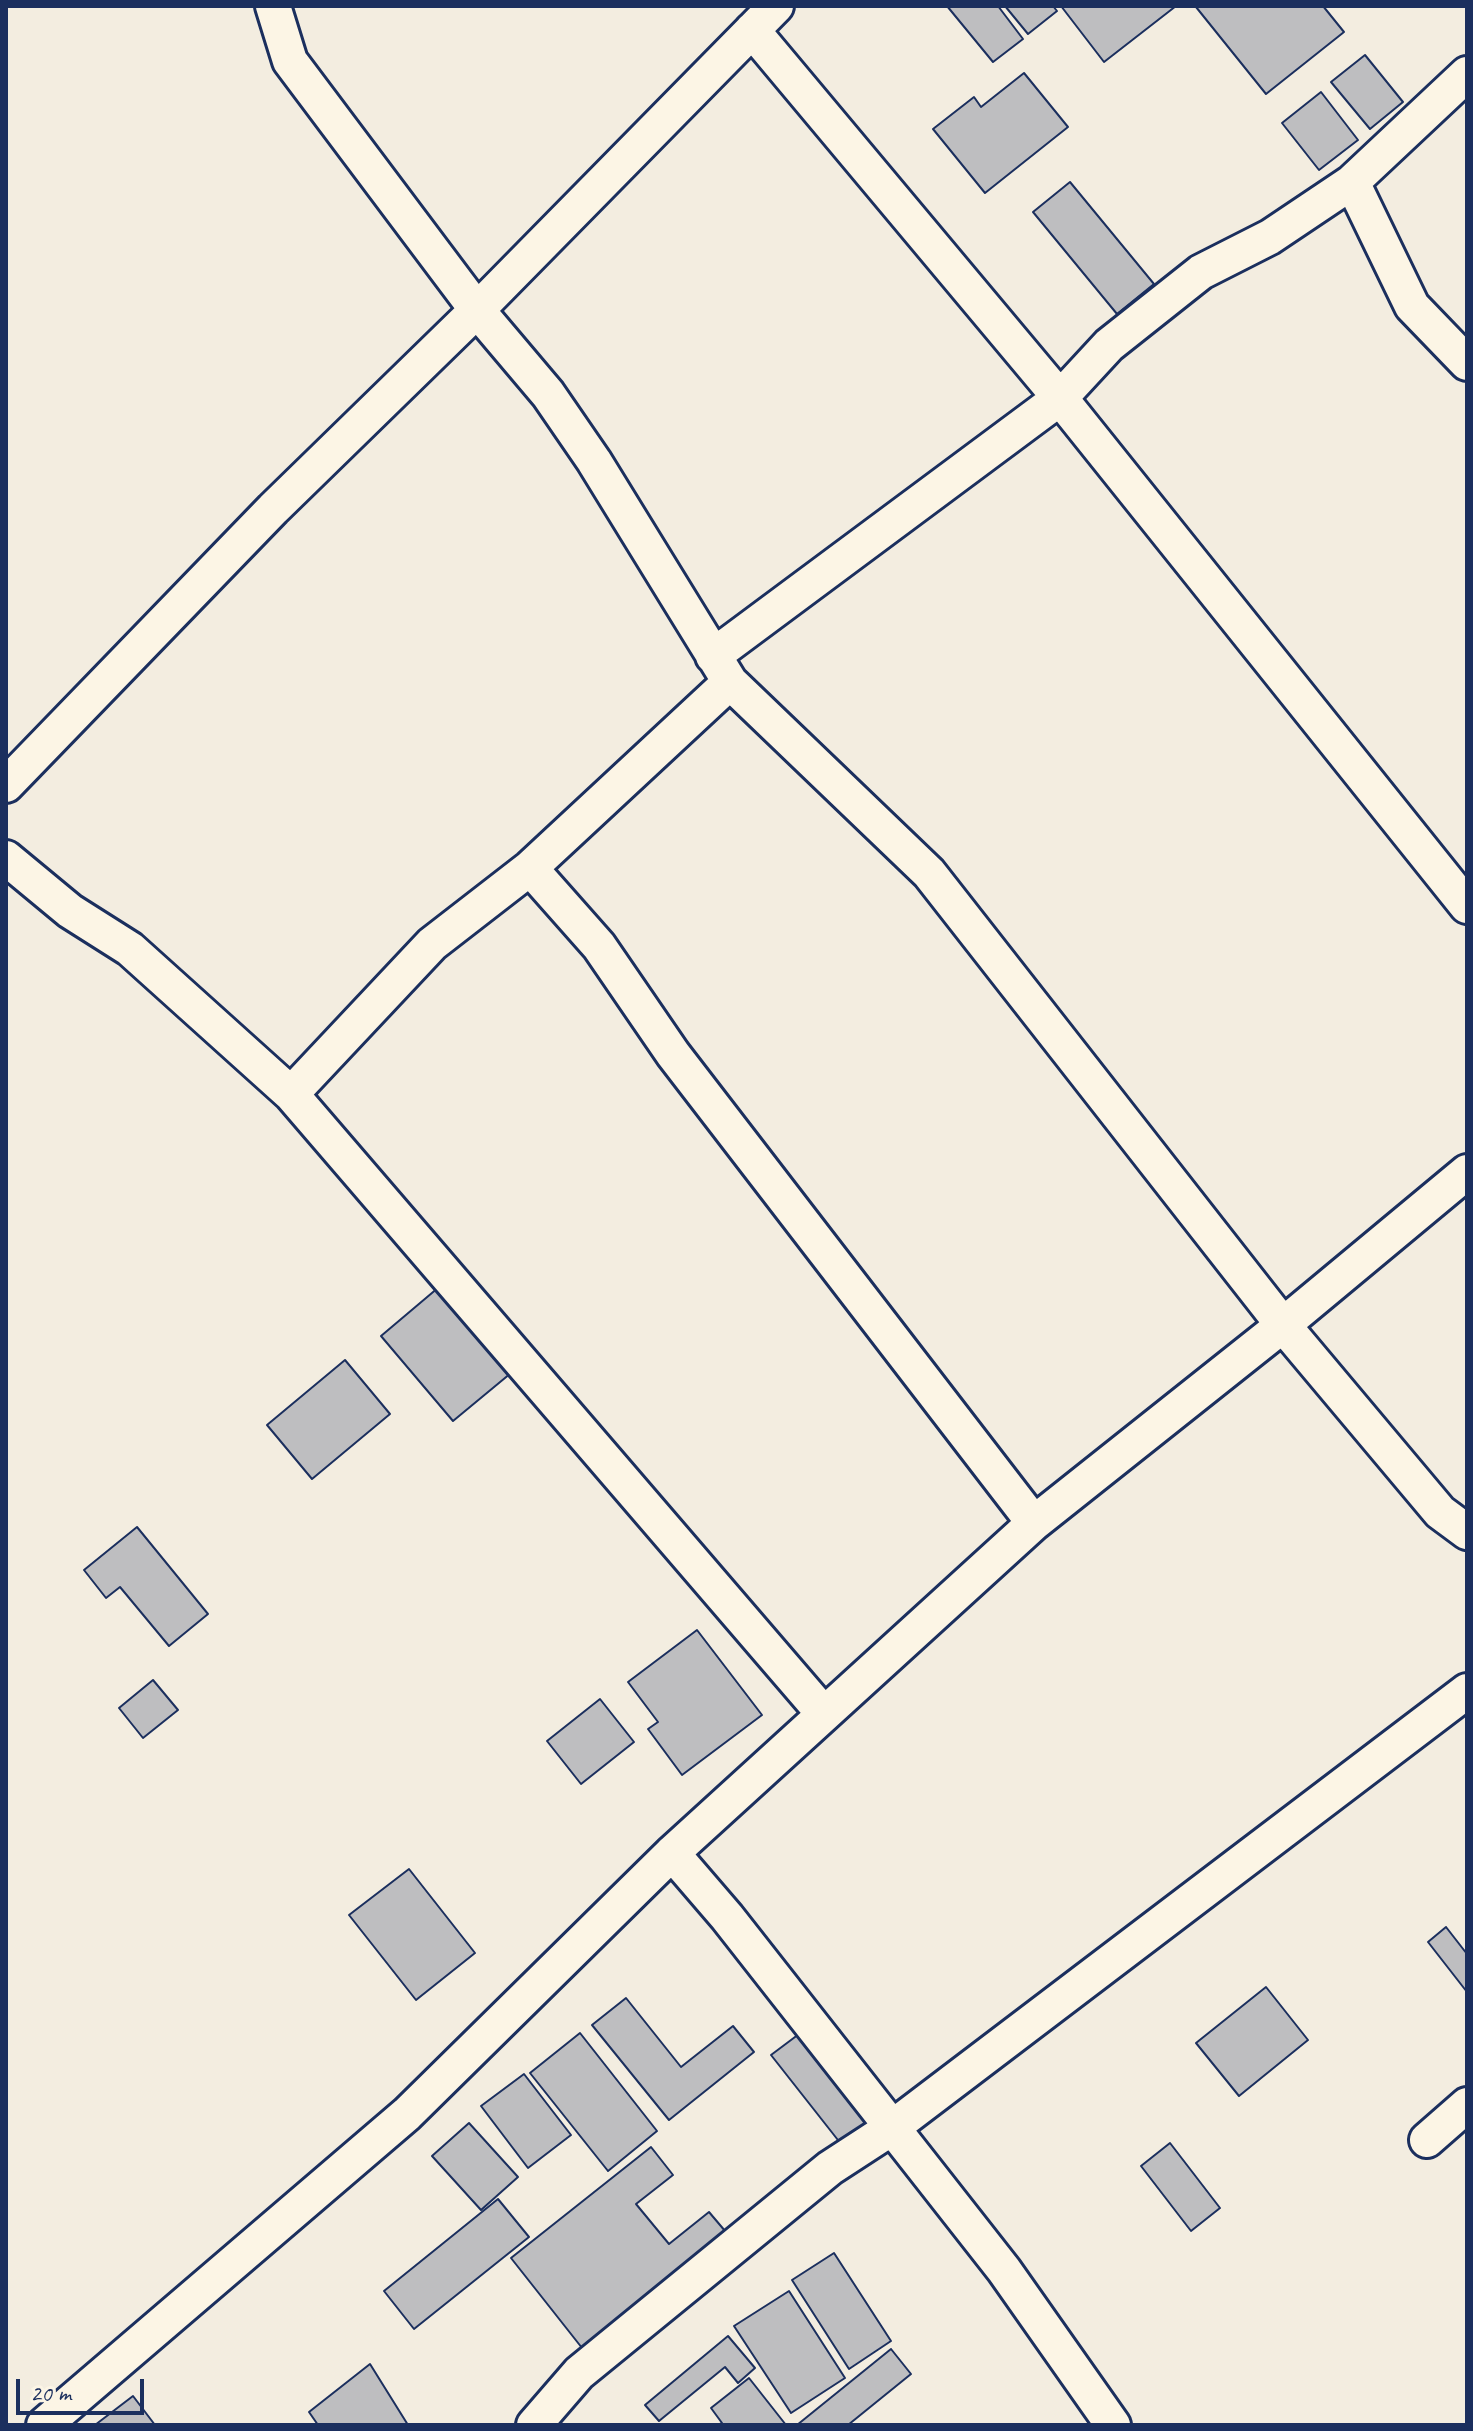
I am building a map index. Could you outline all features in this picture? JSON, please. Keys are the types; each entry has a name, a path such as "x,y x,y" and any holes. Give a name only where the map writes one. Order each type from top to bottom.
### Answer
{"street":[{"path":"273,6 290,61 477,310 548,394 722,669 929,873 1283,1325 1440,1512 1467,1532"},
{"path":"6,785 273,509 477,310 776,6"},
{"path":"752,30 1060,398 1467,906"},
{"path":"291,1094 432,944 530,868 722,669 1060,398 1109,345 1201,272 1270,237 1352,182 1467,74"},
{"path":"1352,182 1412,306 1467,363"},
{"path":"6,858 70,911 130,949 291,1094 824,1714"},
{"path":"530,868 599,946 673,1054 1034,1523"},
{"path":"44,2425 407,2114 672,1853 1034,1523 1283,1325 1467,1172"},
{"path":"534,2425 579,2373 830,2168 893,2127 1467,1691"},
{"path":"672,1853 727,1917 1004,2270 1113,2425"},
{"path":"1427,2140 1467,2105"}],"building":[{"path":"947,6 998,6 1023,39 993,62"},
{"path":"1005,6 1053,6 1057,11 1028,34"},
{"path":"1061,6 1176,6 1104,62"},
{"path":"1198,6 1323,6 1344,32 1266,94"},
{"path":"1365,55 1403,102 1370,129 1331,82"},
{"path":"1024,73 1068,127 985,193 933,129 974,97 981,107"},
{"path":"1321,92 1358,140 1319,170 1282,123"},
{"path":"1070,182 1154,284 1117,314 1033,212"},
{"path":"439,1287 511,1373 453,1421 381,1336"},
{"path":"345,1360 390,1414 312,1479 267,1425"},
{"path":"137,1527 208,1614 169,1646 120,1587 106,1598 84,1570"},
{"path":"697,1630 762,1715 682,1775 648,1729 658,1722 628,1682"},
{"path":"153,1680 178,1710 143,1738 119,1708"},
{"path":"600,1699 634,1742 581,1784 547,1741"},
{"path":"409,1869 475,1953 416,2000 349,1915"},
{"path":"1446,1927 1467,1954 1467,1992 1428,1942"},
{"path":"1266,1987 1308,2040 1239,2096 1196,2043"},
{"path":"626,1998 681,2067 733,2026 754,2052 669,2120 592,2025"},
{"path":"803,2031 876,2124 845,2149 771,2055"},
{"path":"580,2033 657,2131 608,2171 530,2073"},
{"path":"524,2074 571,2135 528,2168 481,2106"},
{"path":"469,2123 518,2177 481,2210 432,2156"},
{"path":"1170,2143 1220,2208 1191,2231 1141,2166"},
{"path":"651,2147 673,2175 636,2204 669,2244 709,2212 731,2238 586,2353 511,2258"},
{"path":"498,2199 529,2237 414,2329 384,2291"},
{"path":"834,2253 891,2341 849,2369 792,2280"},
{"path":"789,2291 845,2378 791,2413 734,2326"},
{"path":"728,2336 755,2368 738,2383 725,2367 659,2421 645,2405"},
{"path":"891,2349 911,2374 848,2425 797,2425"},
{"path":"370,2364 408,2425 318,2425 309,2412"},
{"path":"749,2378 786,2425 718,2425 722,2423 711,2408"},
{"path":"133,2396 155,2425 95,2425"}]}
